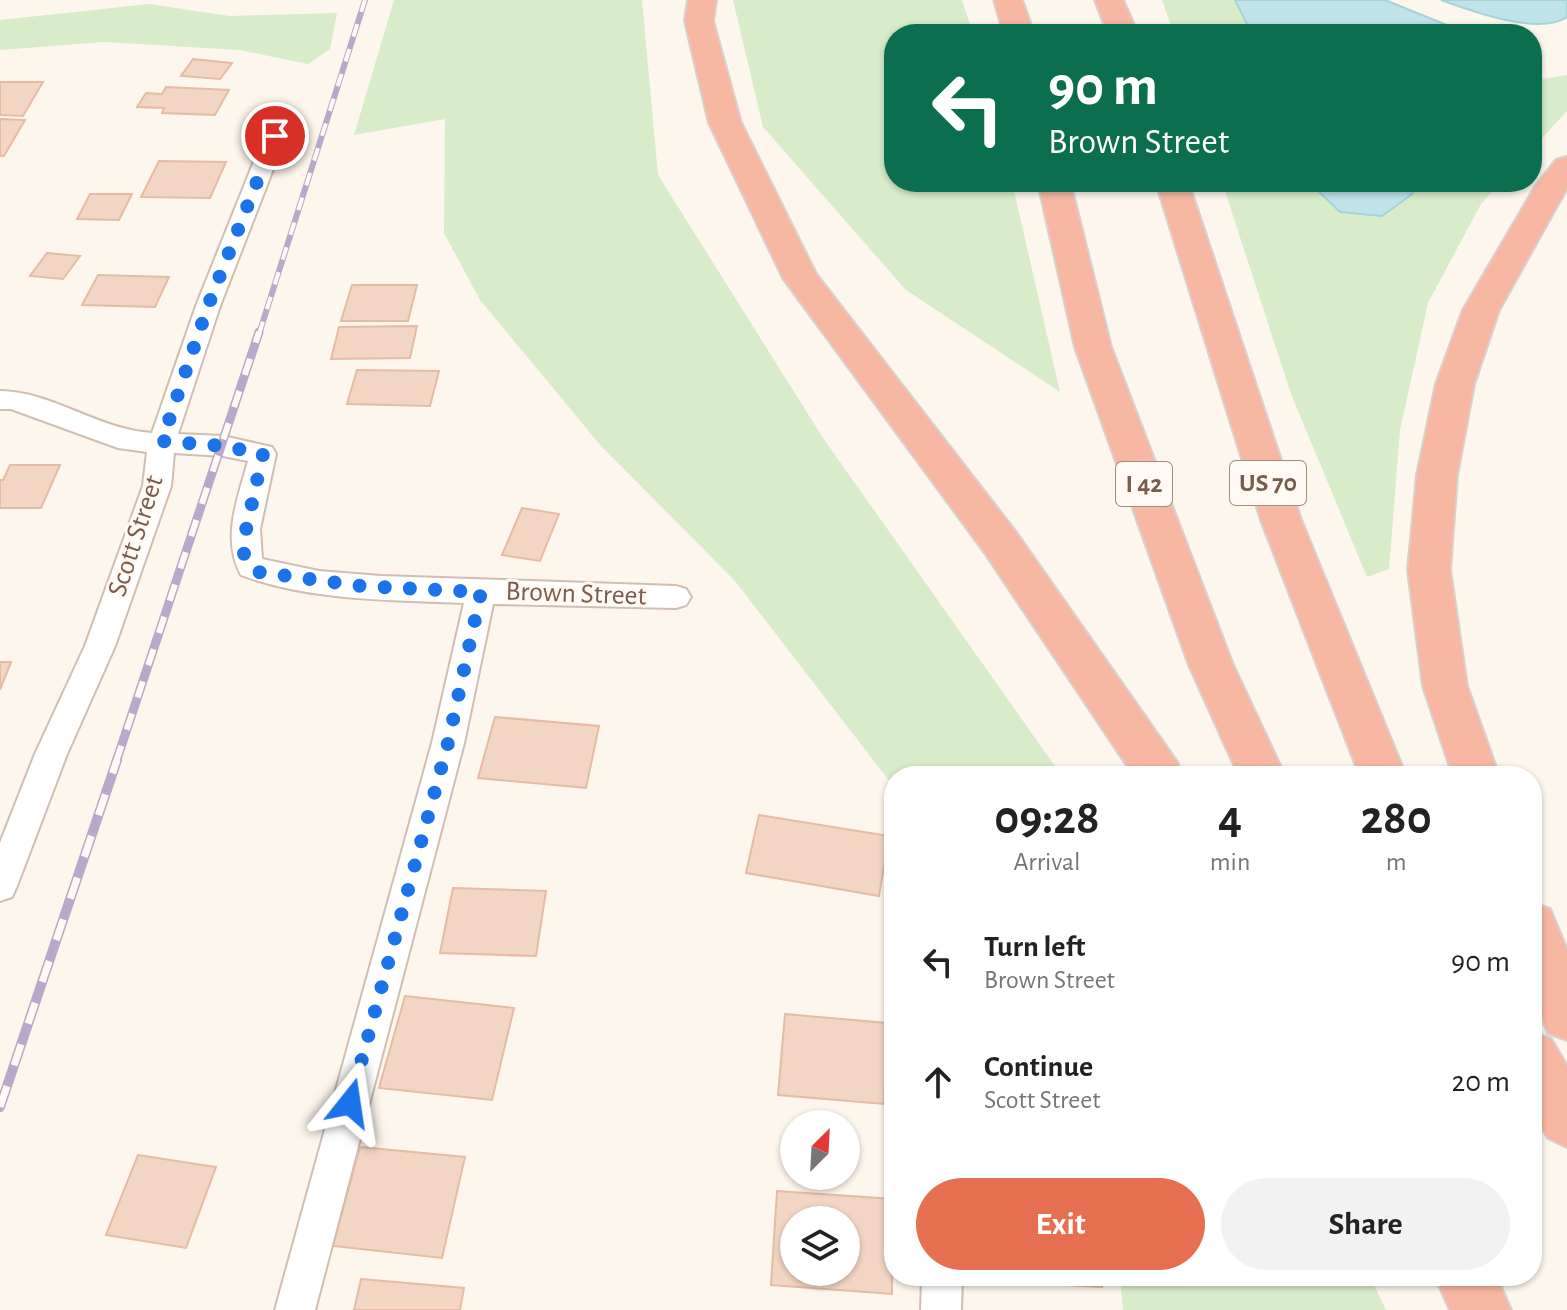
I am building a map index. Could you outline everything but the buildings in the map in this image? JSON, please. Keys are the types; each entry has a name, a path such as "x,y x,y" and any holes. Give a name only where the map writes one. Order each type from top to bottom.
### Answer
{"highway":[{"path":"702,0 699,21 725,123 800,278 1000,542 1153,766"},
{"path":"1008,0 1016,24"},
{"path":"1109,0 1119,24"},
{"path":"1135,0 1140,24"},
{"path":"1473,766 1445,686 1429,570 1437,475 1455,384 1481,310 1551,187 1567,167"},
{"name":"I 42","path":"1056,192 1093,347 1211,665 1257,766"},
{"name":"US 70","path":"1175,192 1281,520 1379,766"},
{"path":"1542,951 1567,1015"},
{"path":"1542,1075 1567,1119"},
{"path":"1469,1286 1481,1310"}],"street":[{"name":"Scott Street","path":"0,886 51,754 100,646 157,486 162,441 208,306 275,136"},
{"path":"0,400 13,400 127,441 162,441"},
{"name":"Brown Street","path":"162,441 223,446 263,454 244,539 244,556 258,572 267,576 380,587 676,597"},
{"path":"295,1310 448,743 481,592"},
{"path":"941,1310 942,1286"}],"green space":[{"path":"394,0 642,0 658,175 823,438 1055,766 884,766 884,774 735,581 601,446 480,300 444,233 445,119 354,135"},
{"path":"733,0 962,0 970,24 884,24 884,192 1014,192 1060,392 906,290 763,127"},
{"path":"1162,0 1252,0 1263,24 1170,24"},
{"path":"149,4 229,16 337,13 330,49 308,64 240,50 104,42 0,50 0,20"},
{"path":"1567,75 1567,111 1542,138 1542,79"},
{"path":"1225,192 1492,192 1481,204 1428,303 1400,430 1389,569 1367,577 1291,394"},
{"path":"1121,1286 1375,1286 1386,1310 1123,1310"}],"water":[{"path":"1235,0 1385,0 1444,24 1247,24"},
{"path":"1441,0 1567,0 1567,17 1555,22 1523,23"},
{"path":"1319,192 1413,192 1382,216 1340,212"}],"railway":[{"path":"259,334 365,0"},
{"path":"116,762 259,332"},
{"path":"0,1107 117,760"}],"route":[{"path":"275,136 208,306 162,441 223,446 263,454 244,539 244,556 258,572 267,576 361,586 481,592 448,743 350,1103"}]}
